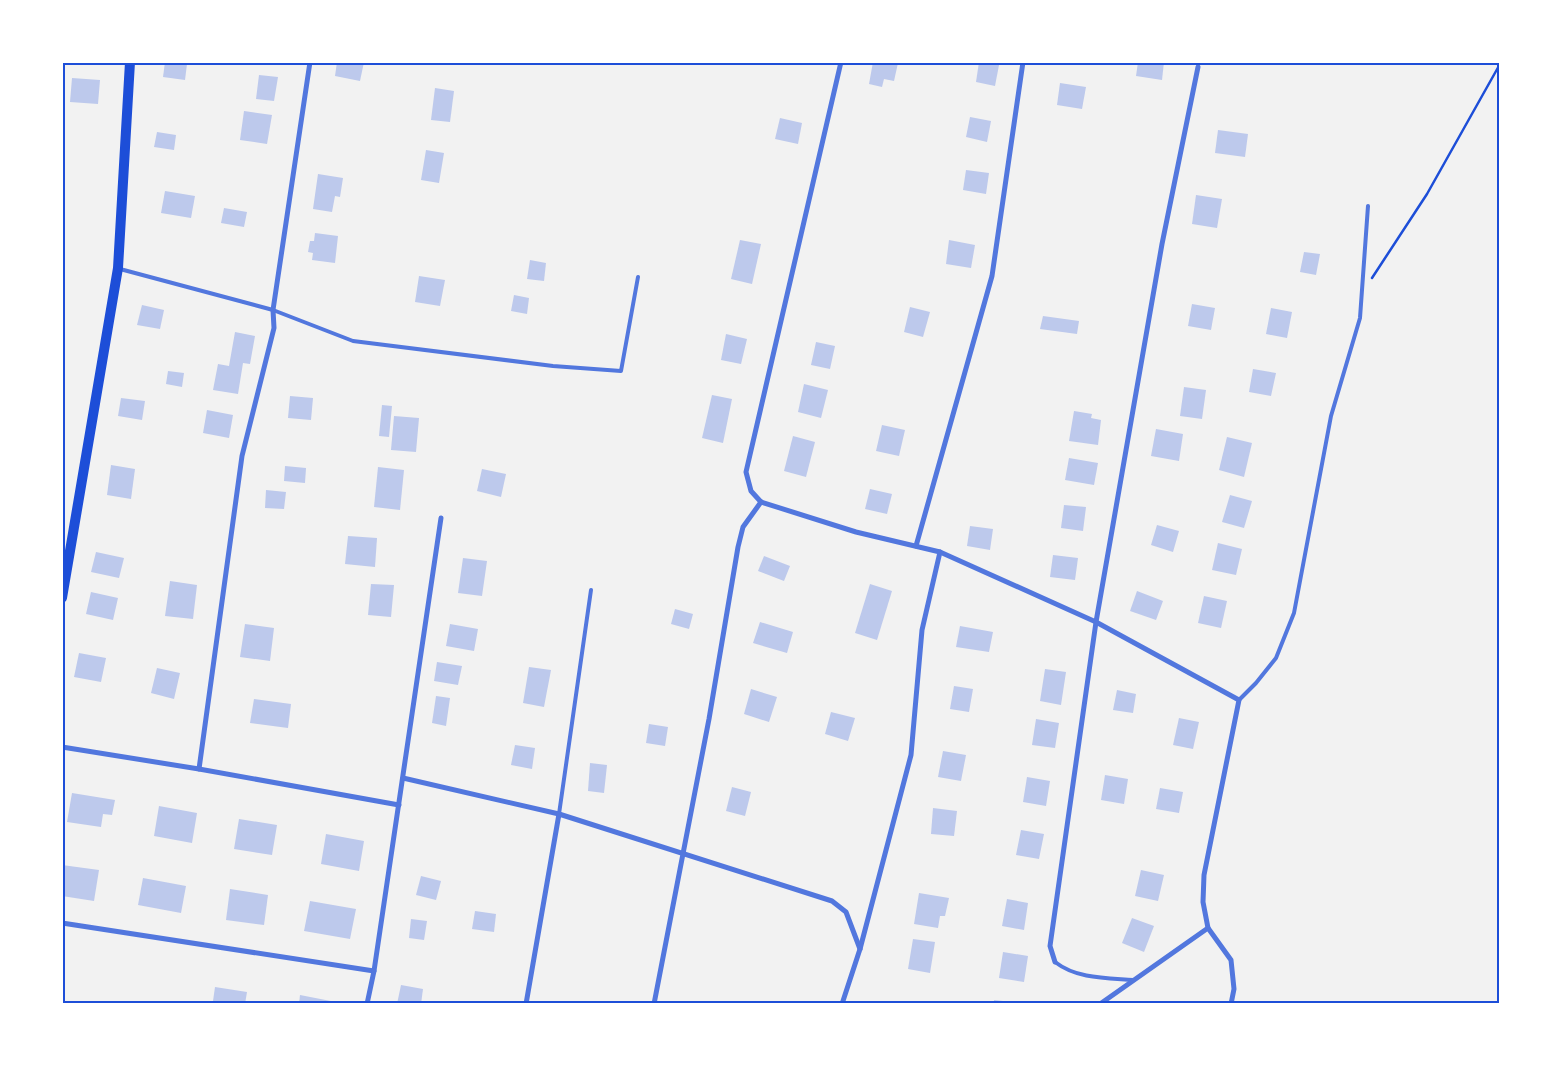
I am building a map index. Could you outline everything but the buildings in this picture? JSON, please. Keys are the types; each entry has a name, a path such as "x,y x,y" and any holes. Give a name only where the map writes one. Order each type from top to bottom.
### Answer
{"main road":[{"path":"62,598 118,268 130,62"}],"street":[{"path":"199,769 242,456 274,328 273,310 310,62"},
{"path":"841,62 746,472 751,491 761,502 856,532 940,552 1096,622 1239,700 1204,875 1203,902 1208,928 1231,960 1234,989 1231,1004"},
{"path":"916,546 992,276 1023,62"},
{"path":"1055,962 1050,946 1096,622 1162,244 1198,66"},
{"path":"654,1004 709,718 738,548 743,527 761,502"},
{"path":"367,1004 374,970 441,518"},
{"path":"842,1004 860,949 911,755 922,630 940,552"},
{"path":"62,747 199,769 399,805"},
{"path":"403,778 559,814 832,901 846,912 860,949"},
{"path":"526,1004 559,814"},
{"path":"62,923 374,970"},
{"path":"1100,1004 1208,928"}],"lane":[{"path":"1239,700 1256,683 1276,658 1294,614 1331,416 1360,318 1368,206"},
{"path":"118,268 273,310 353,341 553,366 621,372 638,277"},
{"path":"559,814 591,590"},
{"path":"1055,962 1064,969 1078,974 1133,980"}],"path":[{"path":"1362,294 1427,194 1500,64"}]}
